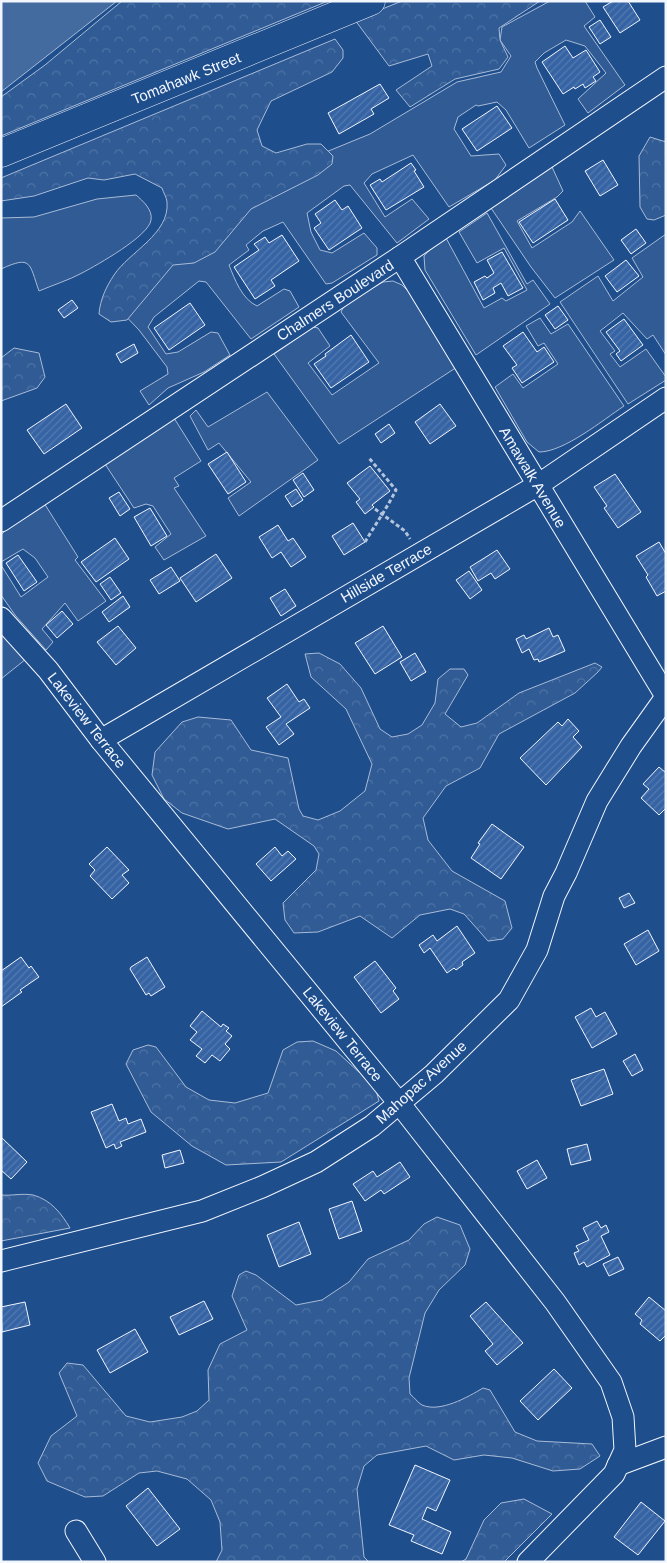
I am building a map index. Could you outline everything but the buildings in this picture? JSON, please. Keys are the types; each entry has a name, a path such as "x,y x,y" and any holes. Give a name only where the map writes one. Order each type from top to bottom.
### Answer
{"main road":[{"name":"Tomahawk Street","path":"1,153 371,1"}],"street":[{"name":"Chalmers Boulevard","path":"1,521 400,257 666,77"},
{"name":"Amawalk Avenue","path":"400,257 666,697"},
{"name":"Hillside Terrace","path":"101,740 538,485 666,398"},
{"name":"Lakeview Terrace","path":"1,618 48,670 101,740 399,1103 555,1302 611,1382 623,1417 625,1450 614,1474 528,1562"},
{"name":"Mahopac Avenue","path":"1,1261 202,1211 262,1187 316,1162 372,1126 434,1074 509,1000 537,950 554,896 597,802 631,746 666,697"},
{"path":"618,1465 666,1447"},
{"path":"76,1532 95,1562"}],"path":[{"path":"365,542 396,490 369,458"},
{"path":"375,509 404,531 420,553"}],"green space":[{"path":"122,1 328,1 1,136 1,97 45,65"},
{"path":"402,1 540,1 499,28 500,40 508,57 499,69 455,79 410,107 396,90 432,66 428,54 389,66 355,20"},
{"path":"550,1 585,1 595,17 584,26 625,85 588,113 578,99 606,73 585,46 566,40 544,53 535,62 565,125 529,148 506,110 497,102 476,105 458,117 454,129 471,156 499,154 506,165 495,180 449,207 413,155 372,174 364,183 385,217 412,199 429,219 397,243 350,185 344,186 307,213 311,232 320,250 332,253 364,233 377,248 377,255 332,283 326,284 283,222 263,231 246,245 249,250 229,265 237,283 247,299 257,306 284,289 290,291 299,307 251,339 206,282 199,281 154,317 148,327 166,354 178,352 211,332 218,333 230,355 204,372 168,388 149,405 140,391 168,374 167,367 139,330 116,306 287,168 370,134 457,82 501,72 511,56 500,40 502,27"},
{"path":"335,39 343,50 343,58 332,72 271,101 257,130 262,146 276,153 307,144 321,144 333,156 332,164 318,175 251,209 215,252 194,263 173,265 127,320 111,322 99,314 101,304 106,289 114,275 156,233 162,224 167,202 162,188 135,174 104,180 88,178 34,196 1,201 1,178"},
{"path":"650,137 666,142 666,215 654,220 647,219 640,207 639,156"},
{"path":"552,167 563,191 557,197 517,221 532,248 572,222 580,211 614,260 555,298 531,267 491,208"},
{"path":"136,195 149,209 151,220 148,227 132,242 89,269 39,291 28,264 24,262 1,269 1,218 34,217 97,199"},
{"path":"487,213 527,284 533,280 550,304 476,355 425,270 424,256 435,244 446,238 484,308 502,298 506,301 527,290 504,248 477,263 459,232"},
{"path":"666,234 666,355 653,335 647,339 623,313 600,331 615,351 610,354 620,367 646,349 666,377 666,380 628,404 560,302 598,276 613,301 643,277 632,258"},
{"path":"393,281 402,285 411,294 457,367 339,444 274,354 313,327 318,328 330,346 308,363 332,395 379,363 341,312 345,304 383,282"},
{"path":"540,318 551,334 568,324 624,406 560,447 539,452 527,442 495,387 513,374 523,388 558,364 544,343 538,346 526,326"},
{"path":"14,348 39,353 45,377 37,388 1,401 1,358"},
{"path":"267,392 318,460 239,516 228,498 251,482 219,443 208,450 190,416 196,410 208,427"},
{"path":"174,418 201,461 174,478 179,486 174,488 206,536 164,560 155,547 171,534 153,506 146,504 134,508 105,464"},
{"path":"44,503 78,557 75,560 106,601 78,621 65,603 42,629 53,642 46,650 15,615 1,595 1,565 21,597 48,577 35,558 23,549 1,562 1,535 10,526"},
{"path":"1,630 26,659 1,679"},
{"path":"319,653 340,664 361,688 380,729 392,737 408,734 422,725 435,703 438,679 450,669 464,669 468,675 445,714 461,727 477,723 519,693 595,663 602,667 575,693 499,734 480,768 446,786 423,818 428,840 452,871 505,901 512,928 503,939 488,941 464,914 450,909 420,915 392,938 360,916 318,932 294,933 285,920 283,903 316,870 319,854 314,846 275,819 228,829 182,813 164,799 152,775 155,752 182,722 198,717 231,720 251,750 288,758 299,809 303,816 318,820 340,811 365,791 372,764 346,709 311,677 305,654"},
{"path":"313,1041 336,1051 376,1090 379,1101 281,1162 226,1165 192,1146 151,1112 126,1064 133,1050 148,1045 156,1047 186,1087 209,1100 235,1103 268,1093 283,1050 297,1042"},
{"path":"29,1194 39,1197 55,1208 70,1228 1,1241 1,1195"},
{"path":"437,1217 460,1225 470,1249 465,1265 439,1290 425,1313 409,1378 410,1394 422,1405 437,1407 454,1403 483,1388 490,1390 515,1432 537,1441 592,1444 600,1456 580,1469 553,1471 512,1458 484,1455 454,1460 426,1446 377,1455 364,1466 357,1489 364,1557 369,1562 216,1562 222,1550 220,1522 211,1500 187,1479 157,1471 139,1473 103,1496 85,1497 47,1481 38,1463 51,1436 77,1416 59,1373 67,1363 83,1365 126,1416 150,1422 182,1417 197,1411 209,1400 208,1370 220,1344 247,1330 232,1296 239,1275 246,1271 256,1275 296,1305 322,1300 349,1282 368,1259 409,1240 424,1224"},
{"path":"524,1499 552,1514 504,1562 461,1562 466,1559 484,1520 501,1503"}],"shaded area":[{"path":"1,1 117,1 1,92"}]}
